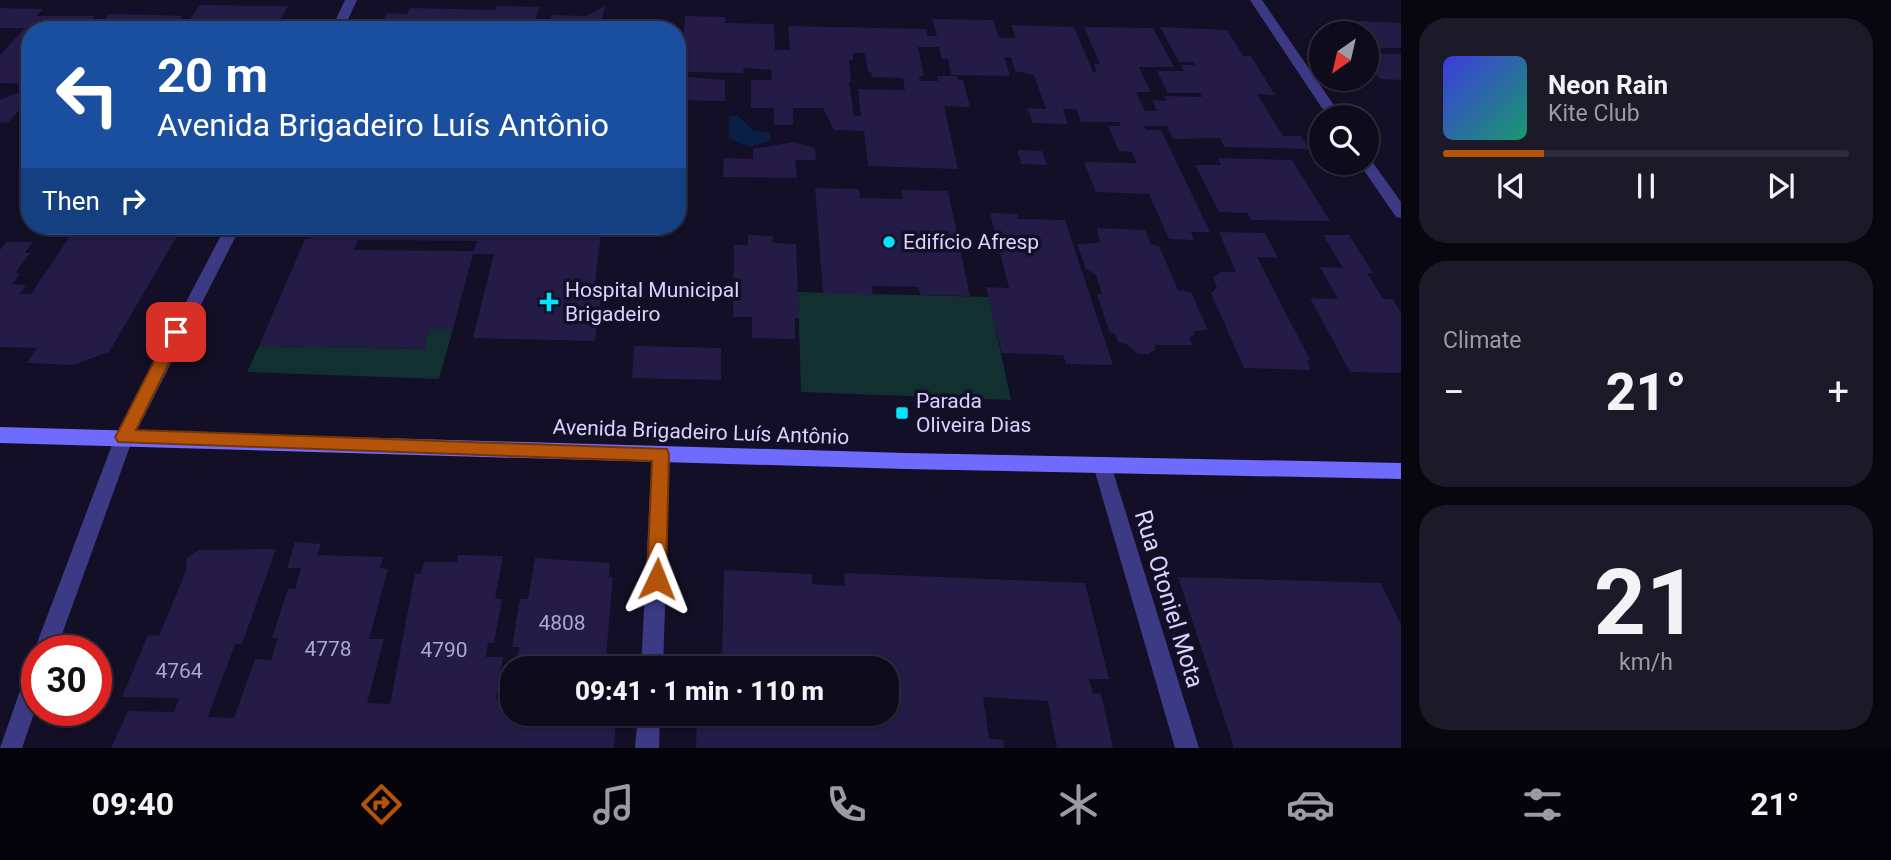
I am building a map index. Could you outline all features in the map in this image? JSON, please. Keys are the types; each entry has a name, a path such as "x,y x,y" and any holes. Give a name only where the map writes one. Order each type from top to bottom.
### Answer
{"main road":[{"name":"Avenida Brigadeiro Luís Antônio","path":"0,435 1401,471"}],"street":[{"path":"341,21 351,0"},
{"path":"1256,0 1327,105"},
{"path":"1374,175 1401,213"},
{"path":"51,635 124,437 228,235"},
{"path":"653,656 661,454"},
{"name":"Rua Otoniel Mota","path":"1102,465 1186,748"},
{"path":"10,748 21,717"},
{"path":"647,748 648,726"}],"green space":[{"path":"798,292 989,297 1011,400 801,392"},
{"path":"429,329 453,329 439,379 247,372 259,346 424,349"}],"water":[{"path":"737,115 753,130 770,133 770,141 749,147 729,138 729,116"}],"building":[{"path":"200,5 288,6 279,21 188,21"},
{"path":"497,6 539,7 535,21 383,21 387,13 407,14 410,8 495,10"},
{"path":"605,6 602,21 550,21 551,15 586,16"},
{"path":"0,8 43,9 36,16 95,16 90,21 21,21 21,28 0,28"},
{"path":"109,14 182,16 178,21 103,21"},
{"path":"685,16 726,17 725,23 774,24 775,50 790,50 788,26 926,29 927,36 937,36 932,19 993,20 999,38 1016,38 1011,25 1074,27 1093,72 1097,72 1094,64 1100,64 1084,27 1153,28 1174,67 1139,67 1151,92 1136,92 1145,111 1157,111 1152,100 1166,101 1164,96 1202,97 1200,93 1168,93 1157,71 1184,71 1181,65 1195,65 1193,62 1179,62 1160,27 1227,30 1243,56 1251,56 1275,95 1257,94 1283,136 1301,136 1309,149 1225,147 1220,138 1173,139 1167,126 1144,126 1146,130 1161,130 1210,232 1191,232 1194,240 1169,239 1149,194 1096,192 1084,162 1136,163 1132,152 1119,151 1108,126 1121,126 1119,122 1081,122 1076,109 1063,109 1068,124 1033,123 1027,108 1046,109 1034,75 1015,71 1011,57 1004,57 1010,76 951,75 948,59 942,59 939,47 918,47 924,76 919,76 920,81 938,81 937,76 957,76 958,80 963,80 970,107 944,106 958,169 868,166 864,131 834,130 823,108 793,108 793,125 774,125 774,108 751,108 751,80 772,80 771,70 743,68 744,73 686,72","holes":["853,53 865,53 868,72 871,72 872,77 903,78 905,90 858,89 861,116 854,116 849,82 849,60 853,60"]},
{"path":"1379,22 1401,23 1401,48 1379,48"},
{"path":"21,32 21,84 0,83 0,55"},
{"path":"1379,53 1401,54 1401,80 1380,79"},
{"path":"686,77 725,80 725,101 686,100"},
{"path":"21,92 21,108 8,123 0,122 0,100"},
{"path":"794,142 815,148 816,160 795,160 797,178 723,177 724,158 753,159 753,149"},
{"path":"1017,150 1042,151 1047,165 1021,164"},
{"path":"1218,158 1292,160 1330,221 1251,220 1247,213 1219,212 1195,165 1221,165"},
{"name":"Edifício Afresp","path":"815,188 859,189 860,198 903,199 901,190 948,191 970,296 920,295 918,287 872,286 873,295 823,293"},
{"path":"990,213 1017,214 1018,219 1065,220 1113,365 1066,364 1063,355 1002,353 986,287 1009,288"},
{"path":"1097,228 1145,230 1151,244 1159,246 1178,290 1191,292 1208,330 1193,331 1195,334 1189,338 1192,345 1155,345 1155,350 1148,354 1138,354 1126,344 1118,342 1116,335 1109,331 1097,294 1102,294 1096,275 1086,269 1077,244 1100,243"},
{"path":"1219,232 1265,233 1278,258 1257,257 1310,360 1307,360 1311,370 1244,368 1211,293 1217,288 1213,277 1221,272 1236,272"},
{"path":"71,235 178,235 109,352 73,365 27,363 37,348 0,347 0,250 6,242 33,242 25,253 30,253 15,273 20,273 13,284 26,285 20,294 31,294"},
{"path":"312,235 601,235 594,289 602,289 595,341 473,338 494,254 473,254 453,329 429,329 424,349 259,346 305,239 310,239","holes":["358,240 477,241 474,251 354,250"]},
{"path":"748,235 773,236 772,243 796,244 799,318 795,318 795,339 752,338 752,317 733,317 734,245 748,245"},
{"path":"1323,235 1349,235 1373,273 1367,273 1383,299 1393,299 1401,313 1401,373 1350,372 1310,298 1338,299 1320,267 1343,268"},
{"path":"634,346 721,348 721,380 632,378"},
{"path":"295,542 321,544 317,555 383,557 380,568 388,569 369,639 384,639 367,703 390,704 415,574 421,574 424,562 457,562 458,555 503,556 495,599 502,599 494,643 488,643 486,657 500,657 496,700 500,700 500,726 615,726 614,748 111,748 128,711 174,712 179,698 122,697 148,635 159,636 186,571 187,558 199,550 276,549 242,644 235,644 208,717 234,718 255,659 271,660 278,638 272,638 288,589 295,589 301,568 287,568"},
{"path":"535,558 610,563 609,577 613,577 606,656 518,656 519,647 512,647 520,599 528,599"},
{"path":"724,570 812,574 812,584 845,586 844,573 1085,583 1109,679 1089,679 1093,693 1101,694 1113,748 1057,748 1048,701 983,697 989,738 1003,740 1005,748 696,748 697,726 899,726 899,656 722,656"},
{"path":"1178,577 1381,583 1401,625 1401,748 1234,748"}],"place":[{"name":"Edifício Afresp","path":"889,242"},
{"name":"Hospital Municipal Brigadeiro","path":"549,302"},
{"name":"Parada Oliveira Dias","path":"902,413"}],"route":[{"path":"176,332 124,437 661,454 657,579"}]}
